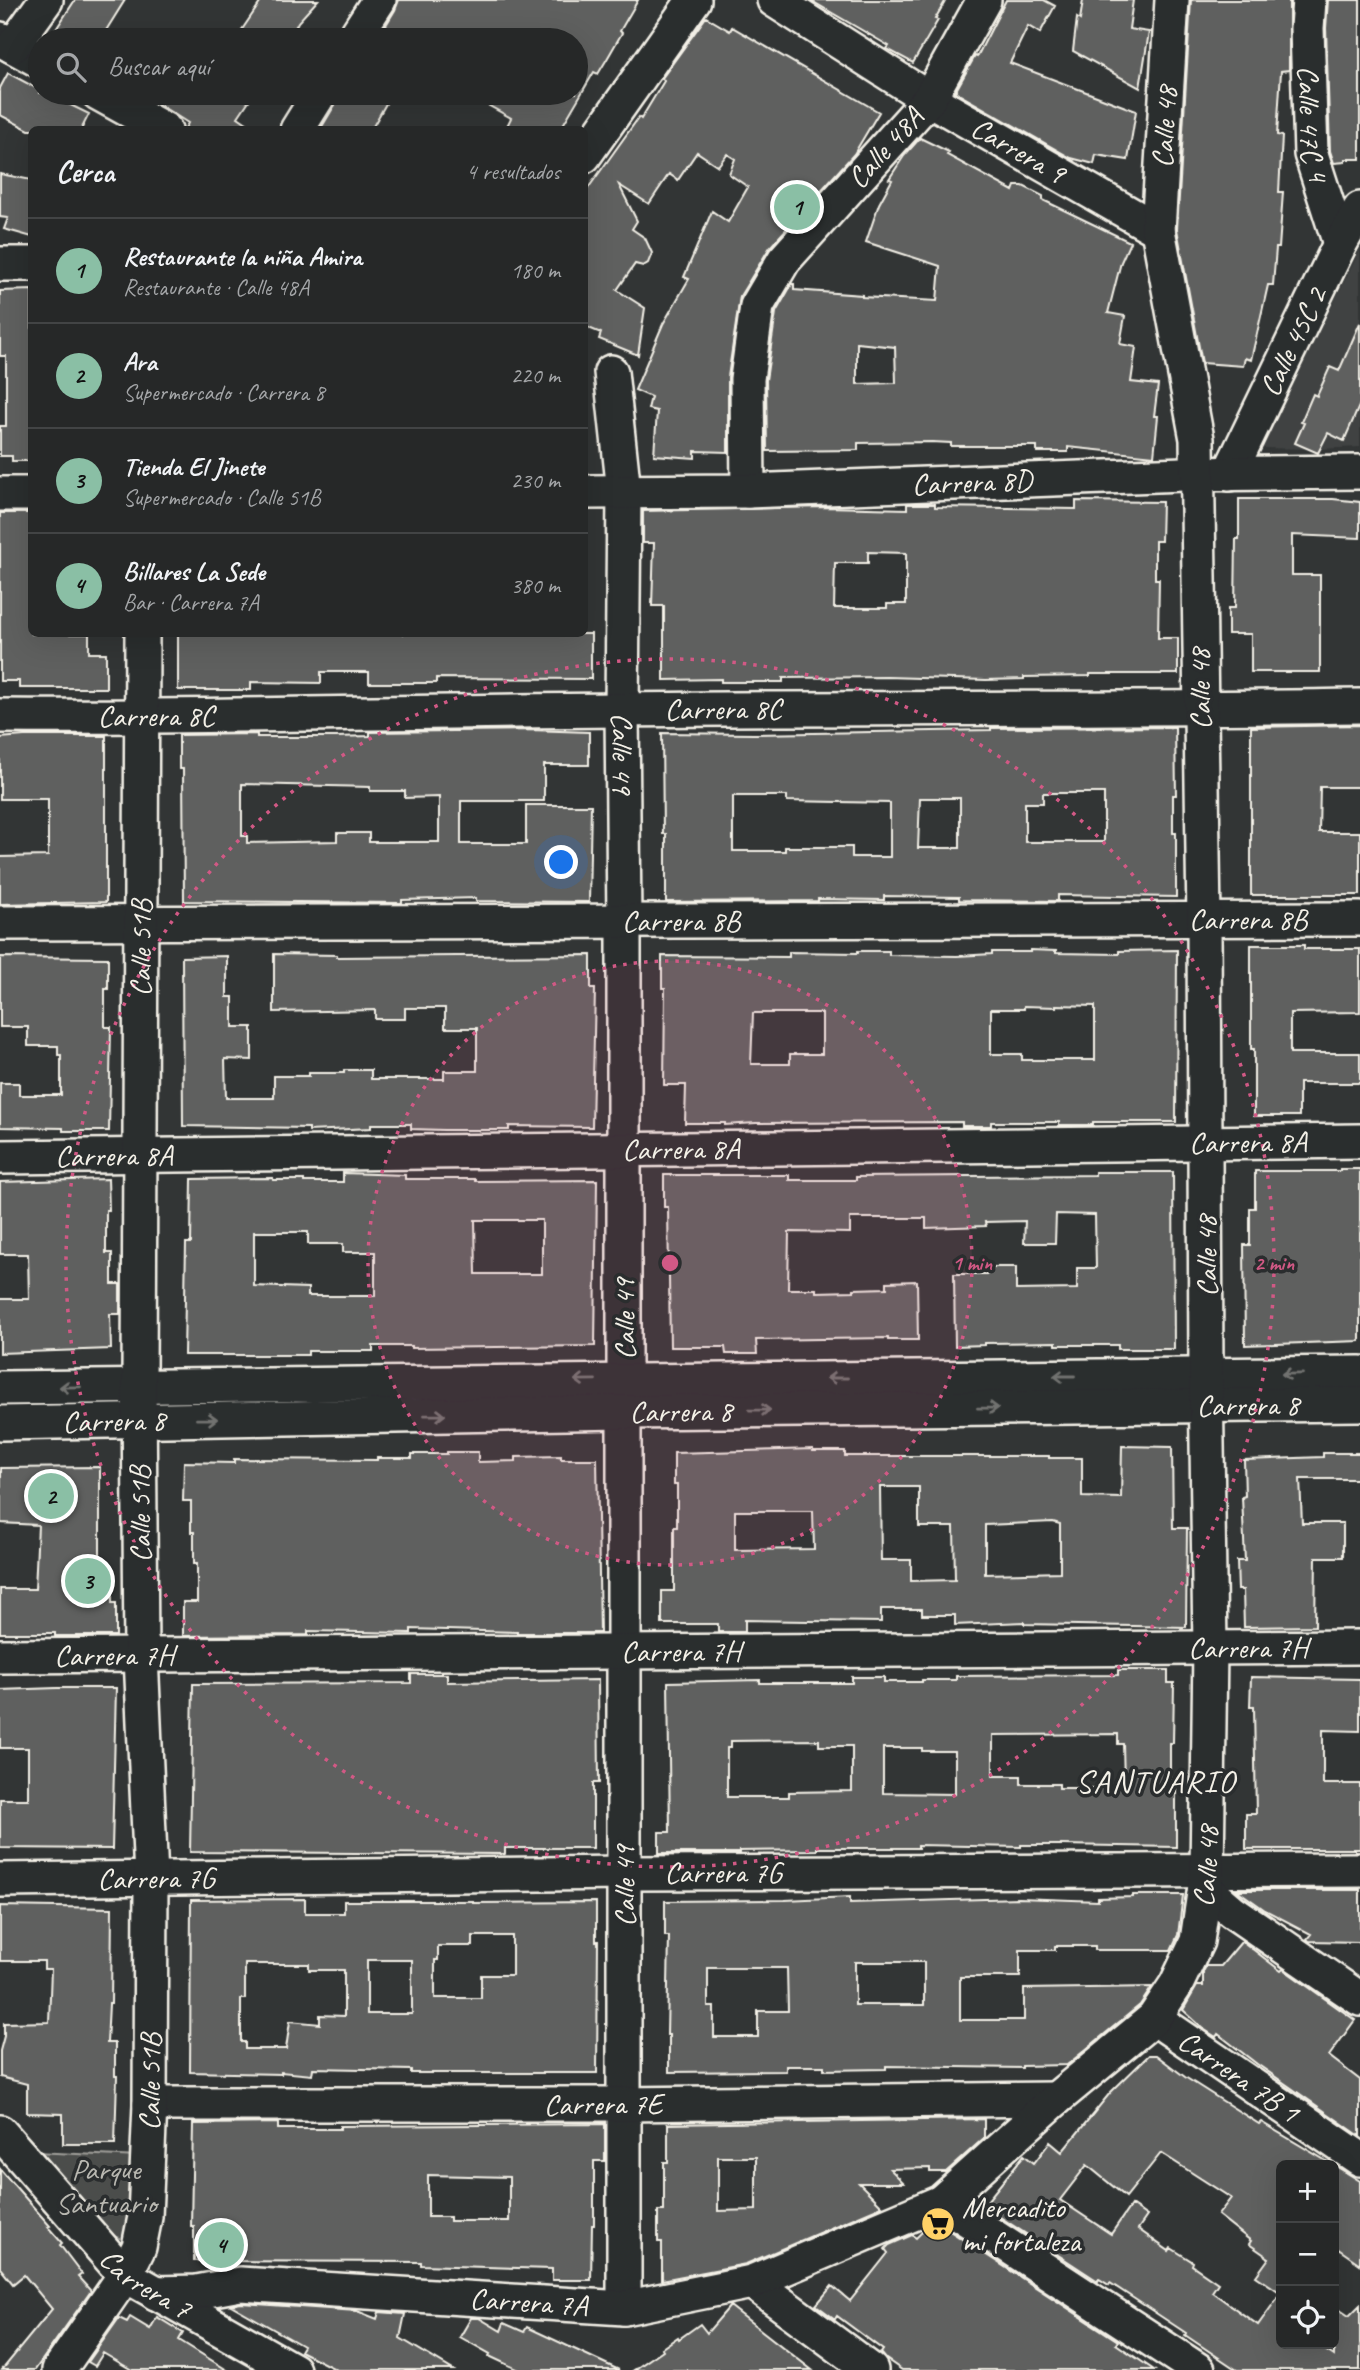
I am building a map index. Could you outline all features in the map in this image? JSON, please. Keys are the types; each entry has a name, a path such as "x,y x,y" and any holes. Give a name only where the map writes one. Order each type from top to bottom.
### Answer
{"street":[{"path":"30,28 46,0"},
{"path":"361,28 379,0"},
{"path":"588,150 694,0"},
{"name":"Carrera 9","path":"775,0 929,99 1158,230"},
{"name":"Calle 48A","path":"748,491 747,379 757,306 784,260 929,99 985,0"},
{"name":"Calle 48","path":"752,2281 941,2202 1056,2099 1154,2018 1176,1985 1196,1941 1206,1880 1210,1648 1200,709 1213,474 1197,439 1158,230 1172,0"},
{"name":"Calle 47C 4","path":"1310,0 1307,28 1311,154 1340,244"},
{"path":"18,49 28,32"},
{"path":"120,105 158,126"},
{"path":"299,126 313,105"},
{"name":"Calle 45C 2","path":"1213,474 1360,209"},
{"path":"0,264 28,264"},
{"name":"Calle 49","path":"611,372 624,492 624,2308"},
{"name":"Carrera 8D","path":"588,492 748,491 1213,474 1360,472"},
{"path":"0,494 28,494"},
{"name":"Calle 51B","path":"59,2370 125,2275 139,2247 145,2217 150,2104 151,1878 141,1656 139,1420 142,637"},
{"name":"Carrera 8C","path":"0,716 1360,706"},
{"name":"Carrera 8B","path":"0,923 1360,919"},
{"name":"Carrera 8A","path":"0,1157 1360,1141"},
{"name":"Carrera 8","path":"1207,1391 1360,1373"},
{"name":"Carrera 8","path":"0,1388 139,1386 624,1396 1207,1391 1360,1404"},
{"name":"Carrera 8","path":"0,1423 139,1420 624,1396"},
{"name":"Carrera 7H","path":"0,1656 1360,1647"},
{"name":"Carrera 7G","path":"0,1880 624,1873 1206,1880 1360,1870"},
{"path":"1206,1880 1232,1911 1360,1999"},
{"name":"Carrera 7B 1","path":"1154,2018 1360,2159"},
{"name":"Carrera 7E","path":"150,2104 624,2104 1056,2099"},
{"name":"Carrera 7","path":"0,2132 125,2275 293,2370"},
{"path":"941,2202 1198,2370"},
{"path":"752,2281 871,2370"},
{"name":"Carrera 7A","path":"156,2293 197,2291 240,2284 624,2308 752,2281"}],"shaded area":[{"path":"1360,250 1360,447 1260,448"}],"green space":[{"name":"Parque Santuario","path":"35,2152 139,2157 125,2240 110,2235"}],"building":[{"path":"75,0 125,0 108,28 57,28"},
{"path":"262,0 318,0 295,28 243,28"},
{"path":"399,0 638,0 598,74 594,72 588,82 588,28 384,28"},
{"path":"810,0 946,0 935,19 938,20 913,63"},
{"path":"1006,0 1044,0 1055,6 1040,33 1028,26 1010,63 1136,111 1128,160 1096,155 1094,164 1071,158 955,92 975,56 977,57"},
{"path":"1083,0 1133,0 1129,29 1149,32 1140,88 1073,51 1077,18 1080,20"},
{"path":"1191,0 1289,0 1289,70 1281,71 1277,135 1282,136 1279,192 1283,192 1279,248 1276,248 1273,285 1268,285 1251,360 1245,358 1243,366 1202,363 1177,229"},
{"path":"1328,0 1360,0 1360,159 1345,159 1345,162 1334,163 1330,151 1326,28"},
{"path":"706,17 730,31 732,27 879,112 854,154 770,247 740,296 728,377 728,452 695,451 695,458 654,455 657,411 648,409 651,397 635,390 663,324 689,279 684,277 712,211 728,222 748,187 729,174 735,159 727,154 718,166 697,152 678,180 669,174 649,204 619,185 637,221 632,229 645,238 652,253 648,263 643,266 635,264 617,290 645,308 638,355 599,339 601,333 588,328 588,188 639,117 641,119 664,81 662,78"},
{"path":"8,73 28,84 28,105 71,105 89,114 83,126 28,126 28,129 0,115 0,88"},
{"path":"160,105 246,105 238,117 251,126 186,126 188,123"},
{"path":"335,105 385,105 373,126 322,126"},
{"path":"488,105 575,105 562,126 507,126 511,118"},
{"path":"920,138 949,152 947,155 1013,191 1015,186 1023,186 1043,196 1043,200 1130,242 1121,262 1108,313 1125,316 1120,344 1136,347 1131,382 1158,385 1154,416 1158,416 1154,456 1068,447 1068,452 1037,452 1037,446 951,446 951,443 932,442 858,443 858,450 767,451 766,380 776,312 792,284 794,290 937,301 940,266 866,242 879,204 892,180 889,179","holes":["857,343 895,347 896,383 857,384"]},
{"path":"0,174 28,179 28,236 4,229 8,218 0,217"},
{"path":"28,290 28,461 12,461 12,456 0,456 0,426 6,426 6,356 0,356 0,291"},
{"path":"1360,323 1360,404 1344,441 1328,433 1318,453 1295,443 1304,423 1301,422 1313,394 1317,396 1330,367 1339,371"},
{"path":"1239,499 1333,499 1360,502 1360,538 1292,535 1292,575 1320,575 1320,672 1251,672 1251,634 1228,634 1228,608 1235,608"},
{"path":"1076,501 1162,502 1161,541 1155,541 1155,579 1159,579 1158,638 1178,638 1178,674 1090,674 986,680 887,677 783,678 783,682 664,680 664,606 652,606 654,543 643,543 643,511 826,507 907,509 907,504 935,504 935,507 1076,509","holes":["868,552 906,553 906,604 887,604 887,608 834,608 835,563 868,563"]},
{"path":"0,513 28,513 28,637 89,637 89,653 106,653 106,688 19,688 19,681 0,681"},
{"path":"588,634 591,634 591,679 436,678 436,683 369,683 369,672 321,672 321,683 251,682 251,690 178,690 178,637 588,637"},
{"path":"1360,725 1360,787 1320,787 1319,832 1360,832 1360,895 1251,895 1251,727"},
{"path":"1175,727 1176,795 1173,795 1173,833 1176,833 1176,897 1058,895 1058,901 884,896 884,900 666,902 662,733 754,734","holes":["1043,793 1104,793 1104,842 1025,842 1025,803 1043,803","733,796 787,796 787,801 890,803 890,857 852,857 852,847 785,847 785,851 733,851","920,798 960,798 960,848 918,848"]},
{"path":"370,732 589,732 589,765 544,765 544,801 461,801 461,844 526,844 526,805 591,805 589,902 476,901 476,898 402,900 402,903 184,901 183,769 179,769 179,735 336,737 370,736","holes":["242,784 370,787 370,791 405,791 405,798 439,797 439,842 369,842 369,833 337,833 337,841 247,843 247,836 242,836"]},
{"path":"106,736 106,902 0,904 0,857 48,856 48,799 0,799 0,738"},
{"path":"1251,945 1360,949 1360,1012 1290,1013 1290,1053 1360,1053 1360,1083 1299,1083 1299,1116 1254,1116"},
{"path":"1177,950 1176,1122 1093,1122 1093,1125 1059,1125 1059,1122 991,1122 991,1126 962,1126 962,1122 725,1125 685,1123 686,1085 664,1085 665,988 662,988 662,956 789,957 789,952 889,951 889,955 957,956 1030,952 1119,954 1119,951","holes":["1056,1005 1095,1006 1095,1060 1022,1060 1022,1054 991,1054 991,1009","753,1013 822,1013 822,1054 790,1054 790,1064 751,1064"]},
{"path":"274,954 337,957 591,955 591,989 595,989 592,1127 509,1126 509,1130 444,1130 411,1129 411,1124 371,1124 371,1128 309,1131 309,1128 183,1126 182,957 227,956 227,997 233,997 233,1027 252,1027 252,1060 225,1059 226,1098 274,1098 274,1076 309,1076 309,1073 371,1070 371,1079 444,1079 444,1071 477,1071 477,1028 445,1028 445,1008 405,1008 405,1019 375,1019 375,1010 274,1012"},
{"path":"0,957 108,958 105,1027 111,1027 109,1131 0,1127 0,1083 19,1083 19,1095 61,1095 61,1055 58,1055 58,1046 28,1046 28,1027 0,1027"},
{"path":"1360,1169 1360,1341 1245,1345 1244,1245 1250,1245 1250,1208 1255,1208 1255,1171"},
{"path":"1095,1172 1173,1172 1174,1349 1118,1349 1118,1345 1056,1345 1056,1342 955,1346 954,1274 988,1274 988,1267 1016,1267 1016,1290 1077,1289 1077,1268 1096,1268 1095,1215 1056,1214 1055,1243 1024,1243 1025,1221 985,1222 986,1226 926,1228 926,1218 850,1218 850,1233 789,1232 788,1289 816,1289 816,1292 854,1291 887,1288 887,1282 917,1281 918,1340 756,1340 757,1354 726,1354 725,1347 670,1347 668,1207 664,1207 664,1175 789,1175 789,1180 856,1180 856,1177 1095,1175"},
{"path":"343,1173 405,1175 405,1179 475,1181 597,1180 595,1346 373,1346 373,1351 308,1351 308,1355 184,1355 186,1243 191,1243 192,1179 273,1178 304,1182 343,1182","holes":["475,1220 542,1220 542,1274 476,1274","254,1232 308,1232 308,1244 343,1244 343,1252 375,1252 375,1296 308,1296 308,1288 254,1286"]},
{"path":"108,1179 106,1253 112,1253 112,1284 120,1284 120,1314 110,1314 111,1349 0,1353 0,1299 29,1299 28,1254 0,1254 0,1182"},
{"path":"1122,1446 1172,1447 1173,1528 1187,1528 1186,1627 1024,1622 955,1625 955,1615 922,1615 922,1609 881,1609 881,1622 745,1620 745,1632 718,1632 718,1624 662,1624 662,1591 674,1591 677,1485 674,1485 674,1453 813,1449 845,1451 845,1456 1082,1458 1082,1497 1121,1498","holes":["880,1487 919,1487 919,1527 954,1527 955,1580 911,1581 911,1560 881,1560","735,1511 813,1511 814,1549 735,1550","1060,1524 1060,1572 985,1574 985,1525"]},
{"path":"447,1452 478,1452 478,1462 516,1461 516,1457 561,1456 561,1459 597,1459 600,1633 411,1629 411,1633 308,1631 308,1635 183,1636 183,1602 197,1602 197,1563 194,1563 194,1532 191,1532 191,1501 183,1501 184,1462 234,1463 234,1459 377,1460"},
{"path":"1323,1453 1360,1453 1360,1479 1300,1479 1302,1523 1343,1523 1343,1557 1316,1557 1315,1626 1244,1627 1243,1590 1238,1590 1237,1561 1245,1561 1242,1497 1245,1496 1244,1460 1323,1457"},
{"path":"100,1467 100,1567 112,1567 116,1636 0,1633 0,1589 35,1589 38,1525 1,1523 1,1468"},
{"path":"1118,1670 1168,1670 1168,1683 1174,1683 1170,1783 1176,1783 1176,1847 918,1845 918,1848 659,1853 659,1832 670,1832 668,1682 760,1680 760,1683 852,1683 852,1677 884,1677 884,1682 922,1682 956,1680 956,1676 1118,1675","holes":["1118,1734 1118,1744 1123,1744 1124,1783 1115,1783 1115,1788 1059,1788 1059,1784 1021,1784 1021,1776 993,1776 993,1735","819,1740 819,1746 852,1746 852,1791 789,1792 789,1797 727,1797 727,1748 731,1748 731,1741","883,1748 955,1751 955,1794 883,1793"]},
{"path":"411,1674 447,1674 447,1682 598,1680 599,1783 593,1783 593,1848 505,1848 505,1854 190,1852 193,1684 411,1683"},
{"path":"1251,1677 1360,1679 1360,1731 1323,1730 1323,1784 1360,1784 1360,1849 1246,1849 1246,1814 1256,1814"},
{"path":"116,1688 112,1849 0,1848 0,1799 28,1799 28,1748 0,1748 0,1690"},
{"path":"1237,1890 1360,1890 1360,1942 1309,1941 1307,1939 1311,1934 1265,1910"},
{"path":"1183,1895 1178,1935 1171,1950 1095,1950 1095,1946 1055,1946 1055,1950 1020,1950 1020,1977 960,1977 960,2020 1024,2020 1024,1989 1152,1987 1140,2005 1067,2065 1022,2068 886,2066 886,2069 824,2070 824,2066 786,2066 786,2071 669,2072 669,1936 665,1936 665,1901 850,1897 850,1903 1019,1898 1098,1901 1098,1898","holes":["855,1962 924,1962 924,2005 855,2005","708,1968 787,1968 788,2011 758,2011 758,2037 714,2037 714,2007 708,2007"]},
{"path":"305,1899 305,1913 344,1913 344,1901 596,1902 597,2073 411,2073 411,2070 313,2068 312,2075 281,2072 190,2072 191,1900","holes":["473,1936 512,1936 512,1975 481,1975 481,1998 435,1998 435,1960 438,1960 438,1946 473,1946","367,1960 412,1960 412,2014 367,2014","245,1964 309,1964 309,1970 344,1970 344,2016 320,2015 320,2024 290,2021 286,2049 245,2049 245,2042 241,2042 241,1999 245,1999"]},
{"path":"0,1906 112,1908 111,2004 107,2043 115,2043 115,2144 63,2144 63,2114 27,2113 27,2084 0,2077 4,2023 49,2022 51,1969 44,1969 44,1961 0,1961"},
{"path":"1242,1941 1281,1971 1283,1969 1355,2020 1329,2056 1360,2080 1360,2136 1218,2034 1216,2037 1205,2030 1183,2010 1197,1986 1203,1986 1206,1966 1221,1966"},
{"path":"1149,2055 1156,2055 1185,2077 1259,2124 1261,2122 1325,2160 1276,2160 1276,2290 1256,2276 1269,2258 1249,2244 1251,2241 1218,2215 1231,2198 1161,2153 1126,2197 1087,2165 1060,2200 1111,2234 1131,2205 1147,2216 1138,2229 1169,2251 1171,2248 1193,2262 1192,2265 1218,2283 1212,2292 1258,2325 1276,2300 1276,2349 1324,2349 1334,2356 1334,2349 1339,2349 1339,2309 1349,2316 1360,2305 1360,2370 1237,2370 1110,2283 1109,2285 1099,2279 1098,2281 983,2206 1024,2155 1034,2163 1050,2142 1062,2152 1110,2093"},
{"path":"984,2119 984,2138 946,2172 930,2172 930,2168 890,2169 904,2183 859,2183 882,2206 746,2264 662,2280 662,2242 658,2242 658,2211 664,2211 664,2162 668,2162 668,2124","holes":["718,2157 756,2157 756,2210 718,2211"]},
{"path":"278,2123 278,2129 340,2129 340,2126 605,2124 605,2161 594,2161 591,2280 552,2280 552,2269 421,2265 421,2262 194,2261 194,2226 191,2226 193,2124","holes":["428,2175 509,2177 509,2221 450,2221 450,2217 428,2217"]},
{"path":"1339,2168 1360,2181 1360,2264 1339,2249"},
{"path":"0,2169 50,2226 48,2227 82,2274 78,2277 91,2291 35,2370 2,2370 52,2309 24,2275 13,2284 0,2268"},
{"path":"939,2224 1118,2341 1116,2344 1154,2370 902,2370 886,2359 881,2353 883,2350 837,2316 835,2319 816,2305 832,2286 850,2301 888,2253 885,2249 889,2245 912,2235 916,2238 924,2230"},
{"path":"241,2303 357,2311 377,2319 379,2312 405,2314 400,2338 453,2370 337,2370 300,2351 303,2346 231,2305"},
{"path":"730,2306 812,2370 634,2370 700,2324 707,2333"},
{"path":"130,2317 150,2329 157,2317 183,2333 179,2340 227,2370 132,2370 103,2353 95,2366 88,2362 119,2318 127,2322"},
{"path":"471,2318 479,2318 501,2331 504,2323 524,2332 527,2327 619,2370 519,2370 489,2356 490,2354 460,2337"}],"place":[{"name":"Restaurante la niña Amira","path":"797,207"},
{"name":"Ara","path":"51,1496"},
{"name":"Tienda El Jinete","path":"88,1581"},
{"name":"Mercadito mi fortaleza","path":"938,2224"},
{"name":"Billares La Sede","path":"221,2245"}],"district":[{"name":"SANTUARIO","path":"1156,1781"}]}
